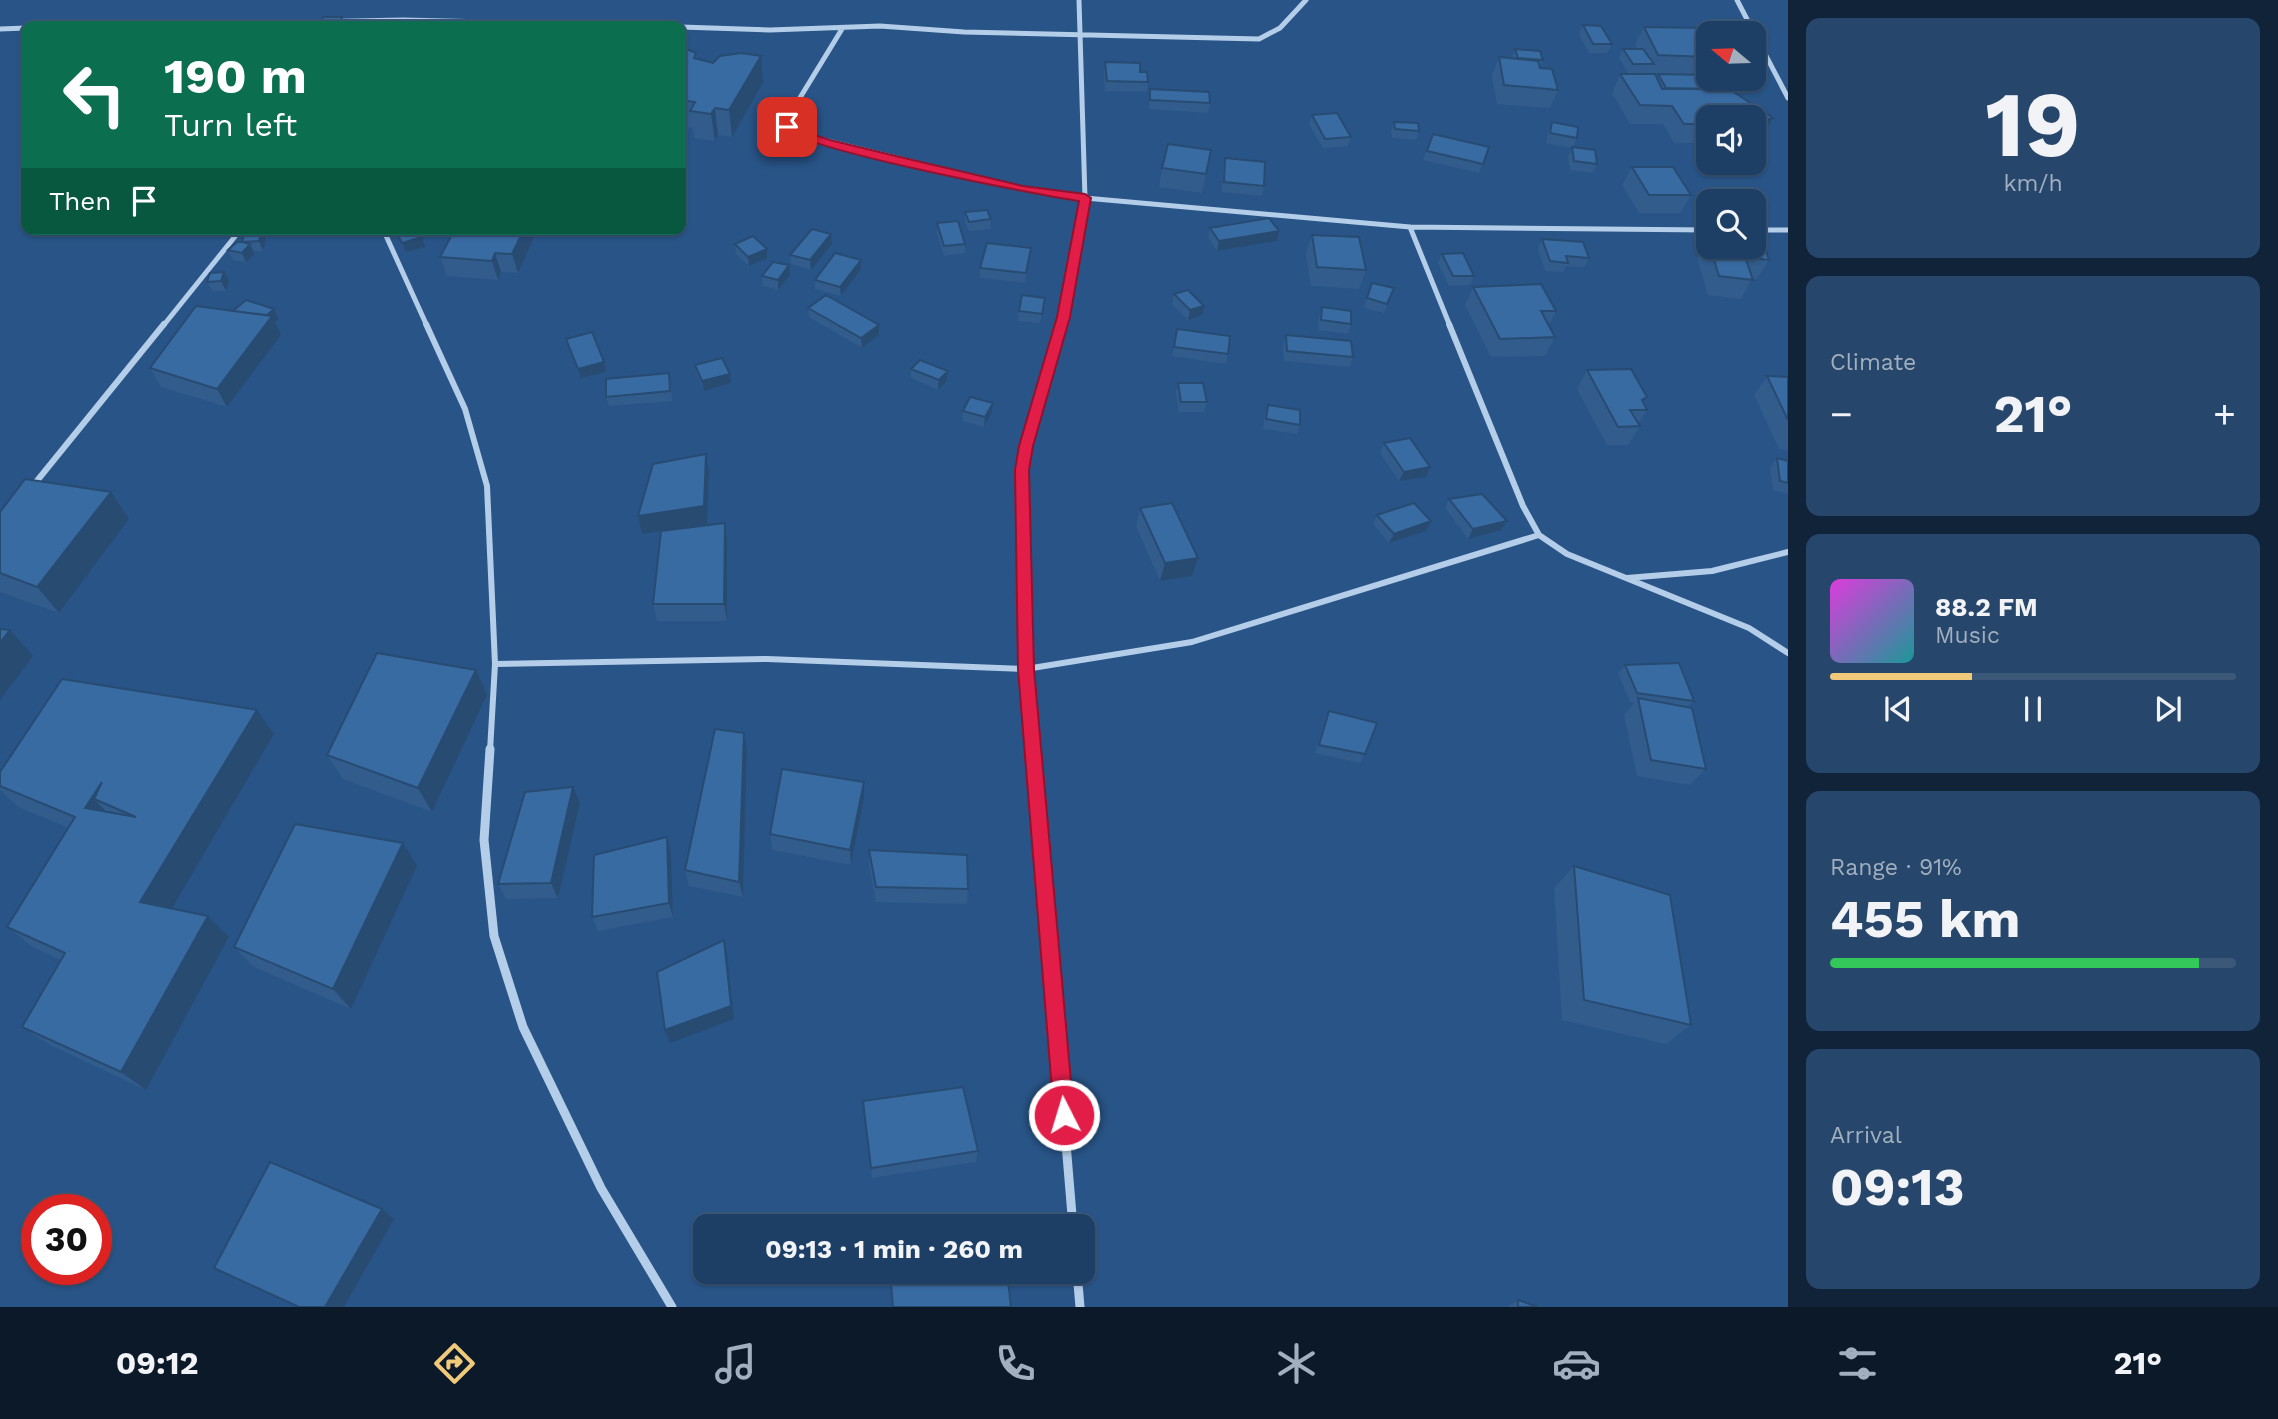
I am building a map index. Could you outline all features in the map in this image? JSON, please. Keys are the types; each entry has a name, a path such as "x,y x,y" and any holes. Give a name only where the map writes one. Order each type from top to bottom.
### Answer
{"street":[{"path":"1072,1214 1026,669 1022,470 1026,446 1064,317 1085,198 1079,0"},
{"path":"686,27 770,30 880,26 1259,39 1275,34 1287,25 1306,0"},
{"path":"1737,0 1788,98"},
{"path":"354,21 446,21"},
{"path":"0,29 21,28"},
{"path":"842,29 787,119 787,127 791,132 1023,189 1085,198 1410,227 1696,230"},
{"path":"1410,227 1522,506 1539,535 1567,554 1749,628 1788,653"},
{"path":"1766,230 1788,230"},
{"path":"26,494 236,235"},
{"path":"386,235 465,409 487,486 495,664 484,840 494,936 523,1027 601,1188 672,1307"},
{"path":"495,664 767,659 1026,669 1192,642 1539,535"},
{"path":"1623,578 1712,571 1788,552"},
{"path":"1078,1284 1080,1307"}],"building":[{"path":"323,17 342,17 341,21 321,21"},
{"path":"1583,25 1601,26 1612,44 1593,44"},
{"path":"1644,27 1696,28 1696,57 1658,55"},
{"path":"686,49 696,53 694,58 713,63 720,56 741,53 761,56 729,110 715,108 711,114 690,111 695,102 686,101"},
{"path":"1515,49 1540,51 1543,60 1518,58"},
{"path":"1623,49 1643,49 1654,64 1633,64"},
{"path":"1499,57 1538,61 1540,68 1552,69 1558,90 1504,85"},
{"path":"1105,62 1140,63 1140,72 1147,72 1148,82 1107,81"},
{"path":"1620,74 1655,74 1662,89 1732,91 1753,105 1696,105 1696,124 1684,124 1672,106 1640,105"},
{"path":"1658,74 1696,75 1696,89 1666,88"},
{"path":"1150,89 1209,92 1210,103 1150,100"},
{"path":"1337,113 1351,137 1325,139 1312,115"},
{"path":"1394,122 1418,123 1419,131 1395,129"},
{"path":"1552,122 1578,127 1577,138 1550,133"},
{"path":"1433,134 1489,147 1483,164 1427,151"},
{"path":"1168,144 1211,150 1206,174 1162,168"},
{"path":"1572,147 1595,150 1597,164 1574,161"},
{"path":"1225,158 1265,162 1264,186 1224,182"},
{"path":"1632,167 1673,167 1691,195 1649,195"},
{"path":"987,210 991,219 969,222 965,212"},
{"path":"1269,218 1279,231 1219,241 1210,228"},
{"path":"958,221 965,244 944,246 937,223"},
{"path":"812,229 831,234 810,260 790,255"},
{"path":"244,235 261,235 259,241 242,242"},
{"path":"398,235 422,237 402,243"},
{"path":"452,235 521,235 512,254 495,253 492,261 440,257"},
{"path":"1312,235 1359,237 1366,270 1317,267"},
{"path":"753,236 767,249 748,257 735,244"},
{"path":"1542,239 1583,242 1589,258 1566,256 1568,263 1550,261"},
{"path":"237,242 250,244 242,253 228,250"},
{"path":"987,243 1031,248 1026,273 980,268"},
{"path":"835,253 861,260 840,287 815,280"},
{"path":"1463,253 1474,276 1453,276 1442,254"},
{"path":"1714,259 1746,259 1753,280 1719,276"},
{"path":"773,262 789,265 778,280 762,276"},
{"path":"224,272 221,281 207,282 210,273"},
{"path":"1372,283 1394,288 1387,304 1367,298"},
{"path":"1541,284 1556,311 1541,311 1555,337 1500,339 1473,287"},
{"path":"1188,290 1204,306 1190,310 1174,294"},
{"path":"826,295 879,325 861,338 808,308"},
{"path":"1022,295 1045,298 1042,314 1019,311"},
{"path":"246,300 274,309 267,315 233,311"},
{"path":"196,306 272,316 217,389 150,368"},
{"path":"1322,307 1351,311 1351,324 1321,320"},
{"path":"1177,329 1230,336 1228,354 1174,347"},
{"path":"592,332 604,362 578,369 566,339"},
{"path":"1286,335 1351,341 1353,357 1287,351"},
{"path":"722,358 730,374 702,381 695,365"},
{"path":"920,360 948,371 939,380 911,369"},
{"path":"1631,369 1647,397 1642,400 1647,410 1630,410 1640,426 1618,427 1587,370"},
{"path":"669,373 670,391 606,397 606,379"},
{"path":"1767,376 1788,377 1788,420"},
{"path":"1178,383 1203,383 1207,402 1181,402"},
{"path":"970,397 993,403 985,417 963,411"},
{"path":"1268,405 1300,410 1300,425 1266,419"},
{"path":"1410,438 1430,467 1404,472 1384,443"},
{"path":"706,454 704,506 638,516 653,464"},
{"path":"1777,458 1788,461 1788,483 1780,481"},
{"path":"25,479 111,492 37,587 0,573 0,512"},
{"path":"1482,494 1507,521 1473,529 1449,499"},
{"path":"1172,503 1198,558 1165,563 1140,508"},
{"path":"1414,503 1431,521 1394,534 1377,515"},
{"path":"725,523 724,604 653,604 661,531"},
{"path":"0,629 10,630 0,643"},
{"path":"377,653 476,670 418,788 327,755"},
{"path":"1679,663 1694,701 1637,693 1625,665"},
{"path":"62,679 257,710 140,902 208,916 121,1072 22,1027 65,953 7,927 75,817 0,786 0,772","holes":["102,782 94,799 136,817 85,808"]},
{"path":"1638,698 1692,708 1706,769 1651,760"},
{"path":"1329,711 1377,723 1365,754 1319,745"},
{"path":"715,729 744,733 739,882 685,870"},
{"path":"782,769 864,782 850,850 770,834"},
{"path":"573,787 551,883 498,884 525,792"},
{"path":"295,824 403,843 333,989 234,947"},
{"path":"667,837 669,903 592,917 594,855"},
{"path":"869,850 967,855 968,889 876,887"},
{"path":"1574,866 1670,895 1691,1025 1584,1000"},
{"path":"724,940 731,1006 665,1030 657,972"},
{"path":"963,1087 978,1151 871,1168 863,1101"},
{"path":"270,1162 382,1209 325,1307 299,1307 214,1268"},
{"path":"891,1284 1008,1284 1011,1307 893,1307"},
{"path":"1518,1300 1538,1307 1518,1307"}],"route":[{"path":"787,127 791,132 827,143 1040,193 1085,198 1064,317 1026,446 1022,470 1026,669 1064,1115"}]}
